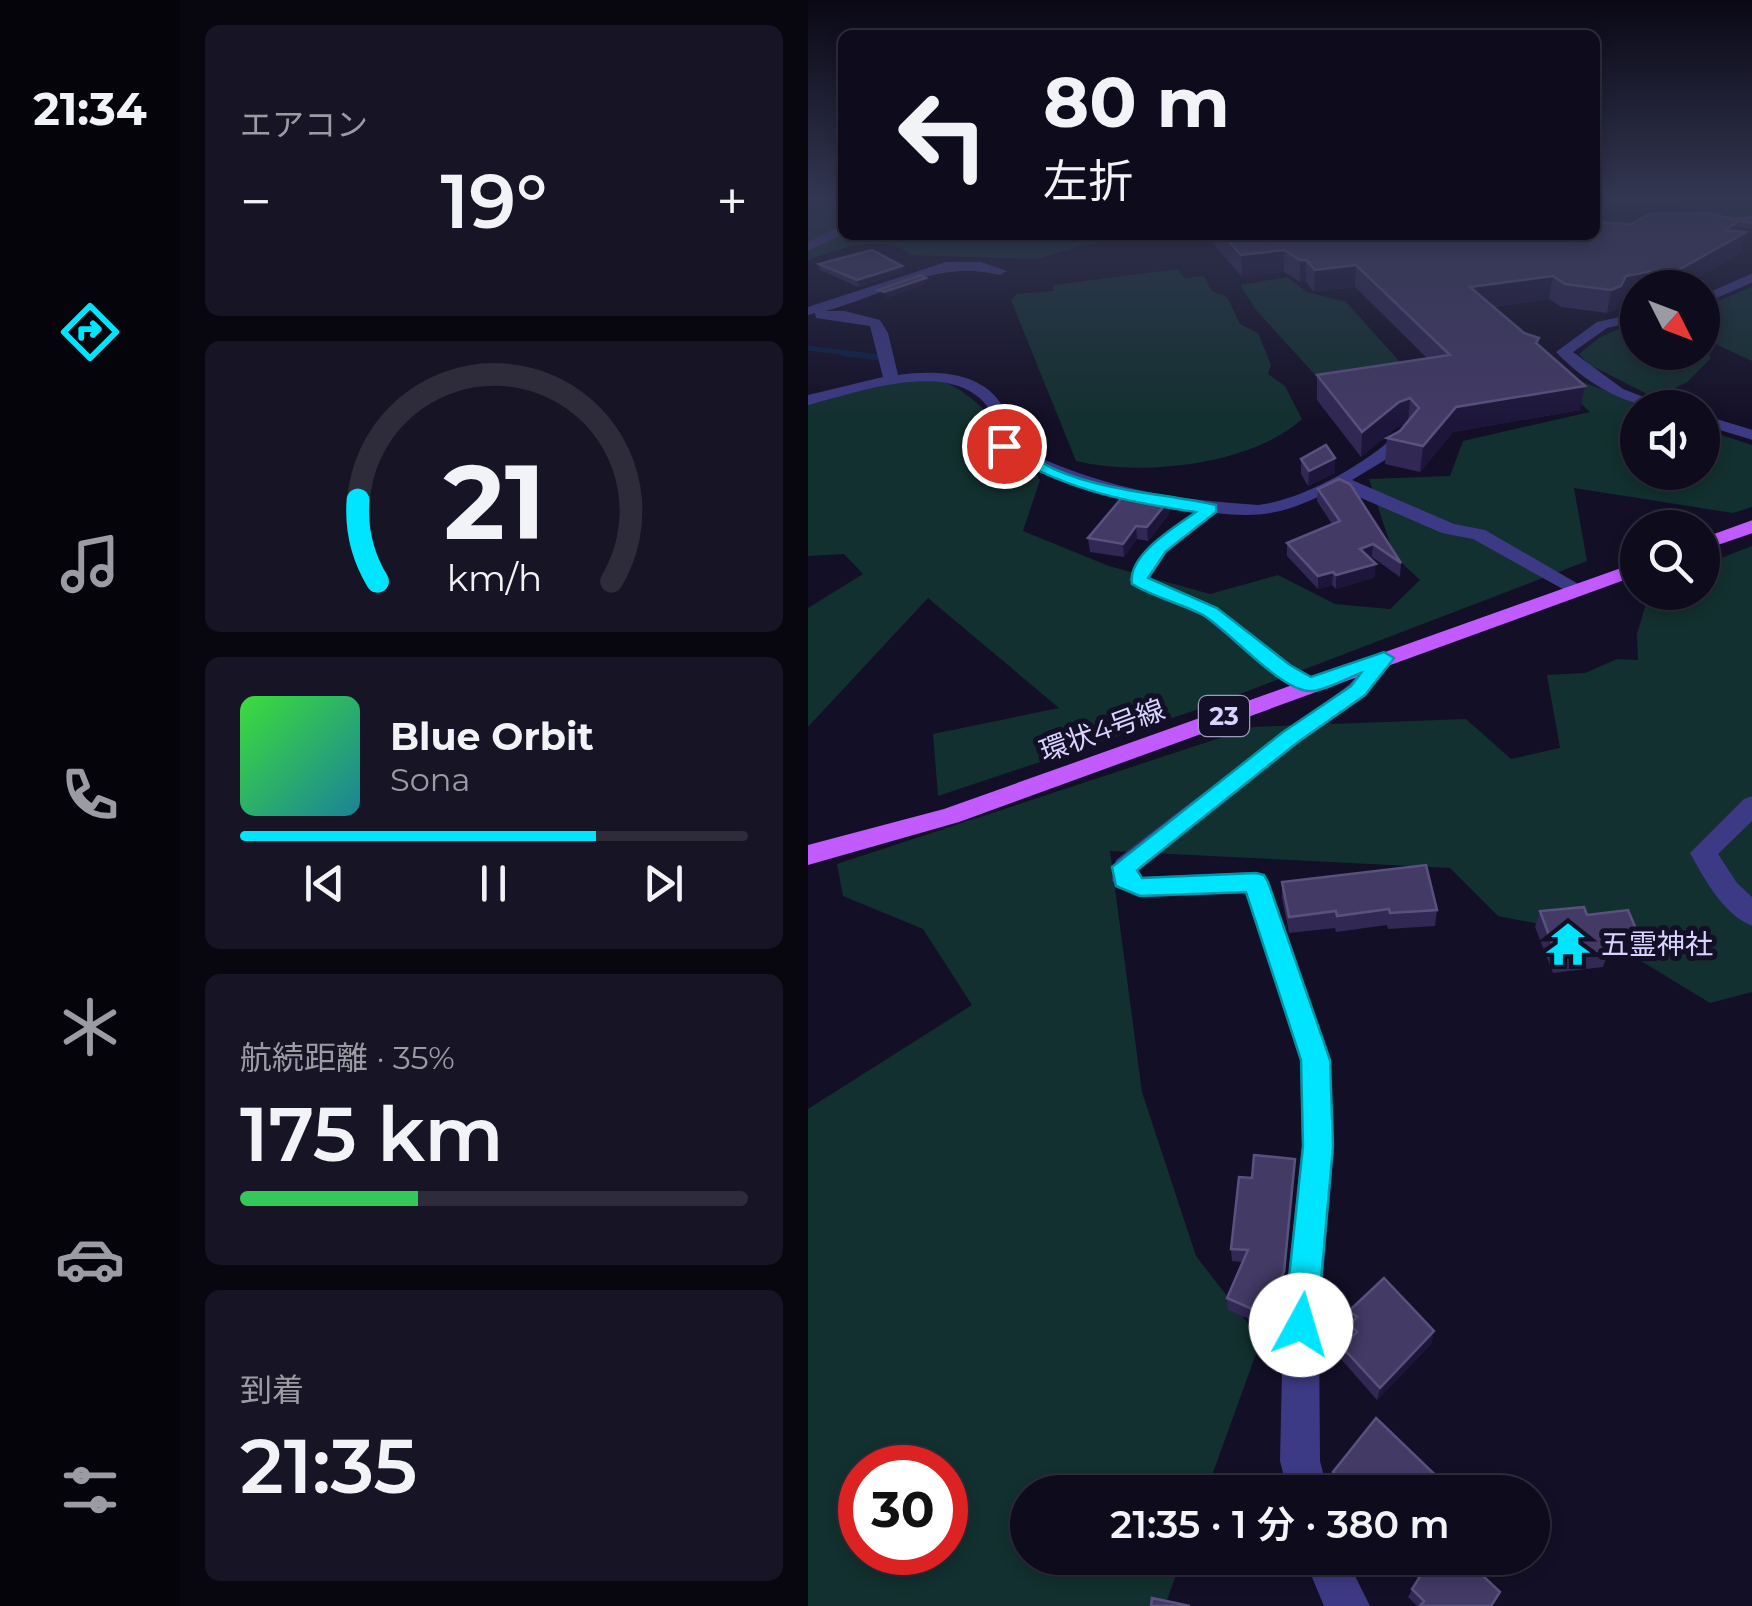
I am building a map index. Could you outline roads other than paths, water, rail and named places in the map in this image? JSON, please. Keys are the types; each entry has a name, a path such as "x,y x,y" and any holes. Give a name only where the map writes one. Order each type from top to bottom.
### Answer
{"main road":[{"path":"1720,538 1752,526"},
{"name":"環状4号線","path":"808,855 950,816 1620,574"}],"street":[{"path":"808,313 906,274"},
{"path":"1720,293 1752,277"},
{"path":"1720,298 1752,293"},
{"path":"808,313 845,315 875,323 882,333 892,379"},
{"path":"1620,322 1602,326 1563,352 1620,393"},
{"path":"808,400 892,379 962,380 980,388 1002,416 1004,446 1047,472 1119,496 1210,508 1280,508 1376,460 1406,431"},
{"path":"1720,425 1752,435"},
{"path":"1338,481 1449,528 1478,534 1577,589"},
{"path":"1210,508 1160,548 1142,568 1139,580 1156,591 1210,612 1282,670 1310,684"},
{"path":"1303,1475 1300,1462 1301,1325 1318,1146 1316,1060 1256,882 1140,887 1125,880 1124,867 1290,737 1358,690 1384,658"},
{"path":"1752,805 1703,853 1726,890 1752,915"},
{"path":"1330,1575 1348,1606"}],"waterway":[{"path":"808,348 862,355"},
{"path":"843,353 876,357"}],"place":[{"name":"五霊神社","path":"1568,944"}]}
